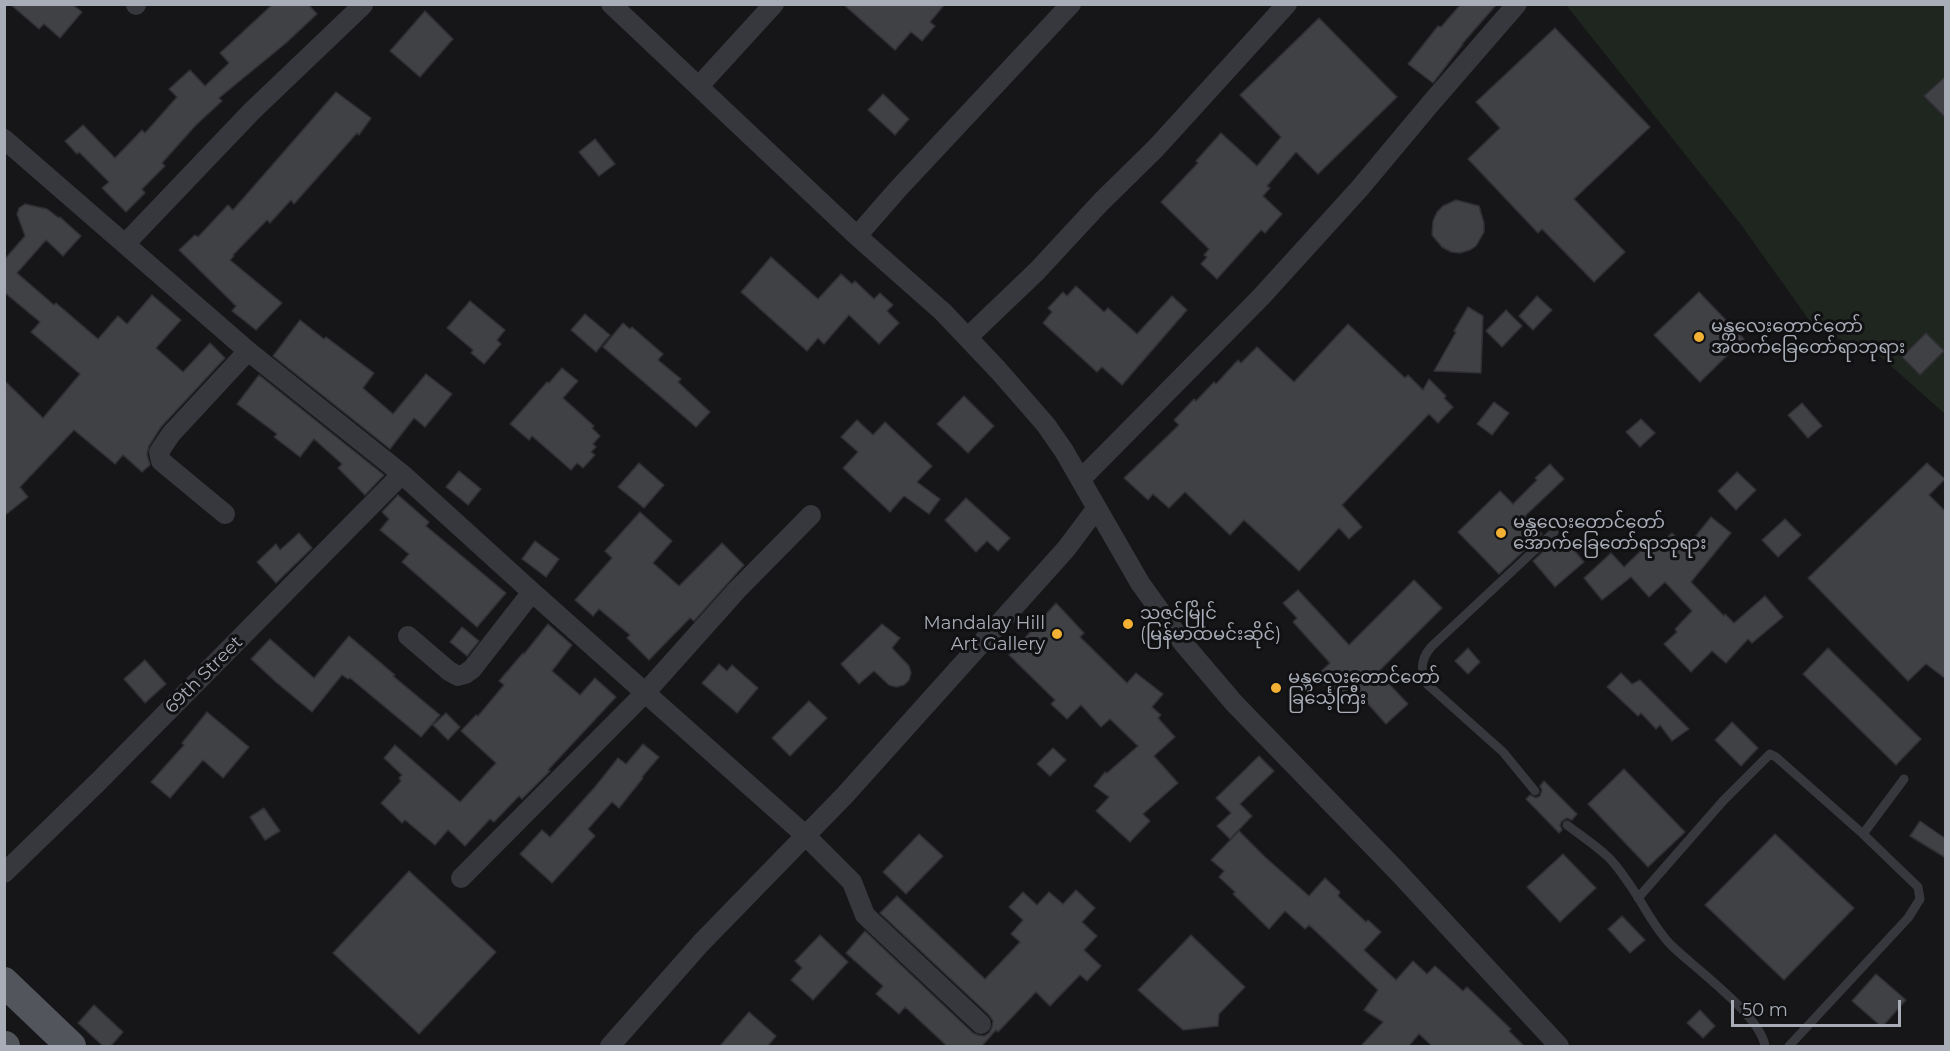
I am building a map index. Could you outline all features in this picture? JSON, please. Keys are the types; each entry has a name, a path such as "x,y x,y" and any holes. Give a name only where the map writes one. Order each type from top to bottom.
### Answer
{"main road":[{"path":"4,982 71,1047"}],"street":[{"path":"125,244 252,111 363,4"},
{"path":"611,4 857,236 968,337 1046,425 1081,479 1140,583 1190,652 1241,710 1396,871 1559,1047"},
{"path":"699,86 774,4"},
{"path":"857,236 1071,4"},
{"path":"968,337 1037,271 1101,202 1156,148 1287,4"},
{"path":"1081,479 1261,297 1360,189 1445,86 1517,4"},
{"path":"4,140 248,351 402,474 805,835 852,882 866,915 981,1024"},
{"path":"225,514 161,461 159,452 171,434 248,351"},
{"name":"69th Street","path":"4,873 98,782 402,474"},
{"path":"610,1047 701,943 845,795 1066,549 1096,509"},
{"path":"461,878 645,693 737,590 811,515"},
{"path":"408,636 449,671 458,676 465,674 472,669 532,592"}],"lane":[{"path":"1535,790 1503,752 1428,685 1424,678 1422,663 1431,647 1554,532"},
{"path":"1638,898 1723,801 1770,754 1863,834 1918,887 1920,899 1908,918 1789,1047"},
{"path":"1863,834 1904,779"},
{"path":"1567,825 1608,857 1670,944 1714,983 1757,1027 1765,1047"}],"shaded area":[{"path":"1566,5 1945,5 1945,414 1874,351 1817,331 1739,222"}],"building":[{"path":"10,4 72,4 82,12 60,38 44,24 39,29"},
{"path":"273,4 308,4 317,14 286,43 219,98 222,101 196,125 162,163 165,166 142,189 145,193 126,212 102,188 109,182 65,141 83,125 115,158 142,130 145,133 177,97 169,89 190,70 205,86 229,63 220,53"},
{"path":"843,4 945,4 930,22 935,26 922,41 911,32 895,50"},
{"path":"1461,4 1497,4 1462,44 1433,83 1408,64 1438,26 1441,27"},
{"path":"425,11 453,39 420,77 390,51"},
{"path":"1319,18 1397,97 1318,174 1296,152 1267,186 1270,188 1263,196 1282,214 1265,233 1261,230 1217,279 1201,264 1207,257 1204,255 1209,249 1161,202 1198,163 1196,161 1221,133 1257,166 1281,137 1240,95"},
{"path":"1555,28 1650,127 1574,199 1625,252 1594,282 1542,229 1538,233 1468,159 1500,128 1476,102"},
{"path":"1946,76 1946,118 1924,96"},
{"path":"336,92 371,118 359,135 357,133 294,204 291,200 270,223 267,220 230,260 282,303 256,330 232,311 236,306 179,250 195,235 198,237 228,205 233,210"},
{"path":"883,94 909,119 895,135 868,110"},
{"path":"595,139 615,164 599,176 579,152"},
{"path":"1456,200 1479,206 1484,223 1484,232 1476,246 1460,253 1451,252 1442,247 1432,235 1433,221 1437,212 1443,206"},
{"path":"25,204 47,209 60,217 81,236 63,256 46,240 17,273 98,339 118,316 127,324 152,295 181,320 156,348 183,372 210,343 225,358 161,427 149,446 147,454 150,465 142,472 123,455 115,464 74,430 20,487 28,497 4,516 4,380 43,418 80,374 31,332 40,322 4,292 4,260 25,236 17,214 19,208"},
{"path":"771,257 818,299 841,274 852,284 855,281 874,299 880,293 893,305 887,311 899,323 879,344 849,315 824,344 818,338 807,351 741,292"},
{"path":"1076,286 1104,312 1108,308 1137,334 1172,296 1187,310 1122,385 1102,367 1097,372 1043,323 1052,312 1048,308 1063,292 1067,296"},
{"name":"မန္တ‌လေးတောင်တော် အထက်ခြေတော်ရာဘုရား‌","path":"1699,292 1744,339 1700,382 1654,335"},
{"path":"1537,296 1552,310 1533,330 1519,316"},
{"path":"470,301 505,330 497,340 501,344 484,364 471,353 473,350 447,328"},
{"path":"1468,307 1483,316 1481,373 1434,371 1456,332 1454,331"},
{"path":"1506,310 1522,326 1502,347 1486,331"},
{"path":"585,314 610,335 596,352 571,330"},
{"path":"300,320 374,373 363,388 393,414 426,374 452,394 425,427 414,418 390,449 273,356"},
{"path":"623,323 630,329 632,327 663,354 658,360 681,379 678,382 710,412 696,427 603,347"},
{"path":"1348,324 1405,378 1408,375 1423,390 1429,379 1446,396 1444,398 1453,407 1438,423 1429,414 1342,505 1362,527 1349,539 1339,528 1299,571 1244,520 1230,535 1185,492 1169,508 1153,494 1148,500 1124,478 1179,425 1174,420 1194,399 1196,401 1214,382 1216,384 1238,360 1241,363 1257,347 1294,382"},
{"path":"1926,333 1944,351 1920,375 1902,357"},
{"path":"562,368 578,381 563,398 594,426 592,428 600,436 593,444 596,447 591,452 595,455 583,468 577,463 571,470 532,436 529,440 510,424"},
{"path":"259,375 384,475 365,495 338,468 342,464 314,439 300,457 274,437 277,434 237,404"},
{"path":"964,396 994,426 968,453 937,424"},
{"path":"1494,402 1509,413 1492,435 1477,424"},
{"path":"1802,403 1822,426 1808,438 1788,415"},
{"path":"1641,419 1655,433 1640,447 1626,432"},
{"path":"857,420 873,435 885,422 932,466 917,482 940,499 929,514 904,496 890,512 843,468 858,452 841,437"},
{"path":"639,463 664,485 644,508 618,487"},
{"path":"1927,463 1945,479 1929,495 1946,512 1946,679 1926,664 1908,681 1808,578"},
{"name":"မန္တ‌လေးတောင်တော် အောက်ခြေတော်ရာဘုရား‌","path":"1550,464 1564,479 1525,516 1542,534 1499,574 1458,532 1500,491 1513,504"},
{"path":"459,471 481,489 468,505 446,487"},
{"path":"1737,472 1756,490 1736,510 1718,491"},
{"path":"398,495 429,522 426,526 506,593 477,627 402,562 409,554 380,530 389,519 382,512"},
{"path":"966,498 1010,538 998,551 987,541 976,552 945,520"},
{"path":"640,512 672,541 653,563 679,586 722,543 744,565 694,621 690,618 649,660 627,638 630,635 599,609 593,616 575,600 612,558 605,551"},
{"path":"1711,517 1731,533 1691,582 1724,616 1725,614 1734,623 1765,596 1783,617 1752,643 1748,639 1726,663 1712,651 1691,672 1664,644 1677,632 1675,629 1692,611 1665,582 1649,597 1631,577 1602,600 1584,578 1611,553 1624,567 1653,539 1659,545 1672,533 1686,548"},
{"path":"1785,519 1801,535 1778,557 1762,540"},
{"path":"299,533 312,548 276,583 257,562 276,544 280,550"},
{"path":"1565,539 1584,562 1555,587 1533,561 1551,544 1555,548"},
{"path":"535,541 559,559 546,577 522,559"},
{"path":"1414,580 1442,608 1378,672 1408,704 1386,724 1352,686 1338,699 1316,676 1330,663 1293,622 1297,618 1283,603 1298,590 1349,645"},
{"path":"1056,603 1084,633 1080,637 1127,683 1136,673 1163,694 1152,707 1161,715 1158,718 1175,737 1154,756 1178,783 1143,814 1150,821 1130,842 1096,811 1109,797 1094,786 1105,772 1107,773 1138,746 1110,719 1101,727 1081,705 1067,719 1051,704 1055,700 1009,655 1025,640"},
{"path":"548,624 572,645 552,671 580,695 595,678 616,697 522,799 519,796 494,822 490,819 465,846 448,830 435,845 405,820 402,823 381,803 401,781 399,778 402,775 384,758 395,745 460,802 496,763 461,731 476,715 478,716 504,685 499,681"},
{"path":"882,624 900,638 892,648 909,666 911,673 904,685 896,687 889,685 874,671 859,684 841,664"},
{"path":"462,627 479,641 467,656 450,642"},
{"path":"349,636 440,715 421,737 350,678 342,675 312,712 251,659 270,639 314,678"},
{"path":"1468,648 1480,662 1468,674 1455,661"},
{"path":"1828,648 1921,739 1896,765 1803,674"},
{"path":"145,660 166,684 145,703 124,679"},
{"path":"719,664 727,671 732,665 758,688 737,713 702,683"},
{"path":"1621,673 1632,684 1640,680 1689,729 1672,741 1660,725 1656,729 1641,713 1638,716 1607,687"},
{"path":"809,701 827,718 790,756 772,738"},
{"path":"207,712 249,747 223,778 203,760 170,798 151,782 184,745 182,743"},
{"path":"446,713 460,727 448,740 433,725"},
{"path":"1732,722 1758,748 1741,766 1715,740"},
{"path":"643,744 659,757 619,808 612,802 588,829 595,836 552,883 520,854 542,830 550,837 618,758 626,764"},
{"path":"1053,748 1066,760 1050,776 1037,764"},
{"path":"1259,756 1274,771 1240,804 1252,816 1230,839 1217,826 1231,813 1216,798"},
{"path":"1624,769 1685,832 1648,867 1588,804"},
{"path":"1544,781 1577,814 1572,820 1567,818 1562,821 1560,825 1562,830 1559,833 1526,799 1530,795 1536,798 1540,796 1542,790 1540,786"},
{"path":"264,808 280,831 265,840 250,817"},
{"path":"1920,821 1946,839 1946,858 1910,836"},
{"path":"1239,831 1309,896 1325,878 1340,892 1338,896 1366,922 1368,920 1381,932 1364,950 1396,980 1413,961 1427,974 1435,966 1463,991 1467,987 1511,1029 1509,1031 1525,1047 1433,1047 1419,1034 1408,1047 1360,1047 1383,1022 1364,1010 1378,990 1309,925 1305,929 1285,911 1269,929 1233,894 1235,892 1219,877 1224,871 1211,860"},
{"path":"919,834 943,856 906,894 883,872"},
{"path":"1775,834 1854,908 1784,980 1705,905"},
{"path":"1563,854 1596,888 1560,922 1527,887"},
{"path":"409,871 496,952 419,1034 333,953"},
{"path":"1076,890 1095,908 1082,922 1097,936 1084,950 1101,966 1087,981 1080,975 1050,1006 1036,992 981,1047 948,1047 905,1007 899,1014 876,994 883,986 846,953 865,931 973,1033 984,1036 992,1027 993,1021 989,1015 880,913 897,896 985,979 1020,942 1011,934 1023,920 1009,907 1023,892 1037,905 1049,892 1063,904"},
{"path":"1622,916 1645,940 1630,953 1608,929"},
{"path":"820,935 848,962 813,1000 791,980 802,968 795,961"},
{"path":"1191,935 1245,987 1219,1014 1218,1026 1183,1030 1138,990"},
{"path":"1876,974 1906,1000 1882,1027 1852,1001"},
{"path":"94,1005 123,1032 110,1047 104,1047 78,1023"},
{"path":"1700,1010 1715,1026 1703,1038 1687,1023"},
{"path":"749,1012 776,1036 767,1047 719,1047"}],"place":[{"name":"မန္တ‌လေးတောင်တော် အထက်ခြေတော်ရာဘုရား‌","path":"1699,337"},
{"name":"မန္တ‌လေးတောင်တော် အောက်ခြေတော်ရာဘုရား‌","path":"1501,533"},
{"name":"သဇင်မြိုင် (မြန်မာထမင်းဆိုင်)","path":"1128,624"},
{"name":"Mandalay Hill Art Gallery","path":"1057,634"},
{"name":"မန္တလေးတောင်တော် ‌ခြင်္သေ့ကြီး","path":"1276,688"}]}
